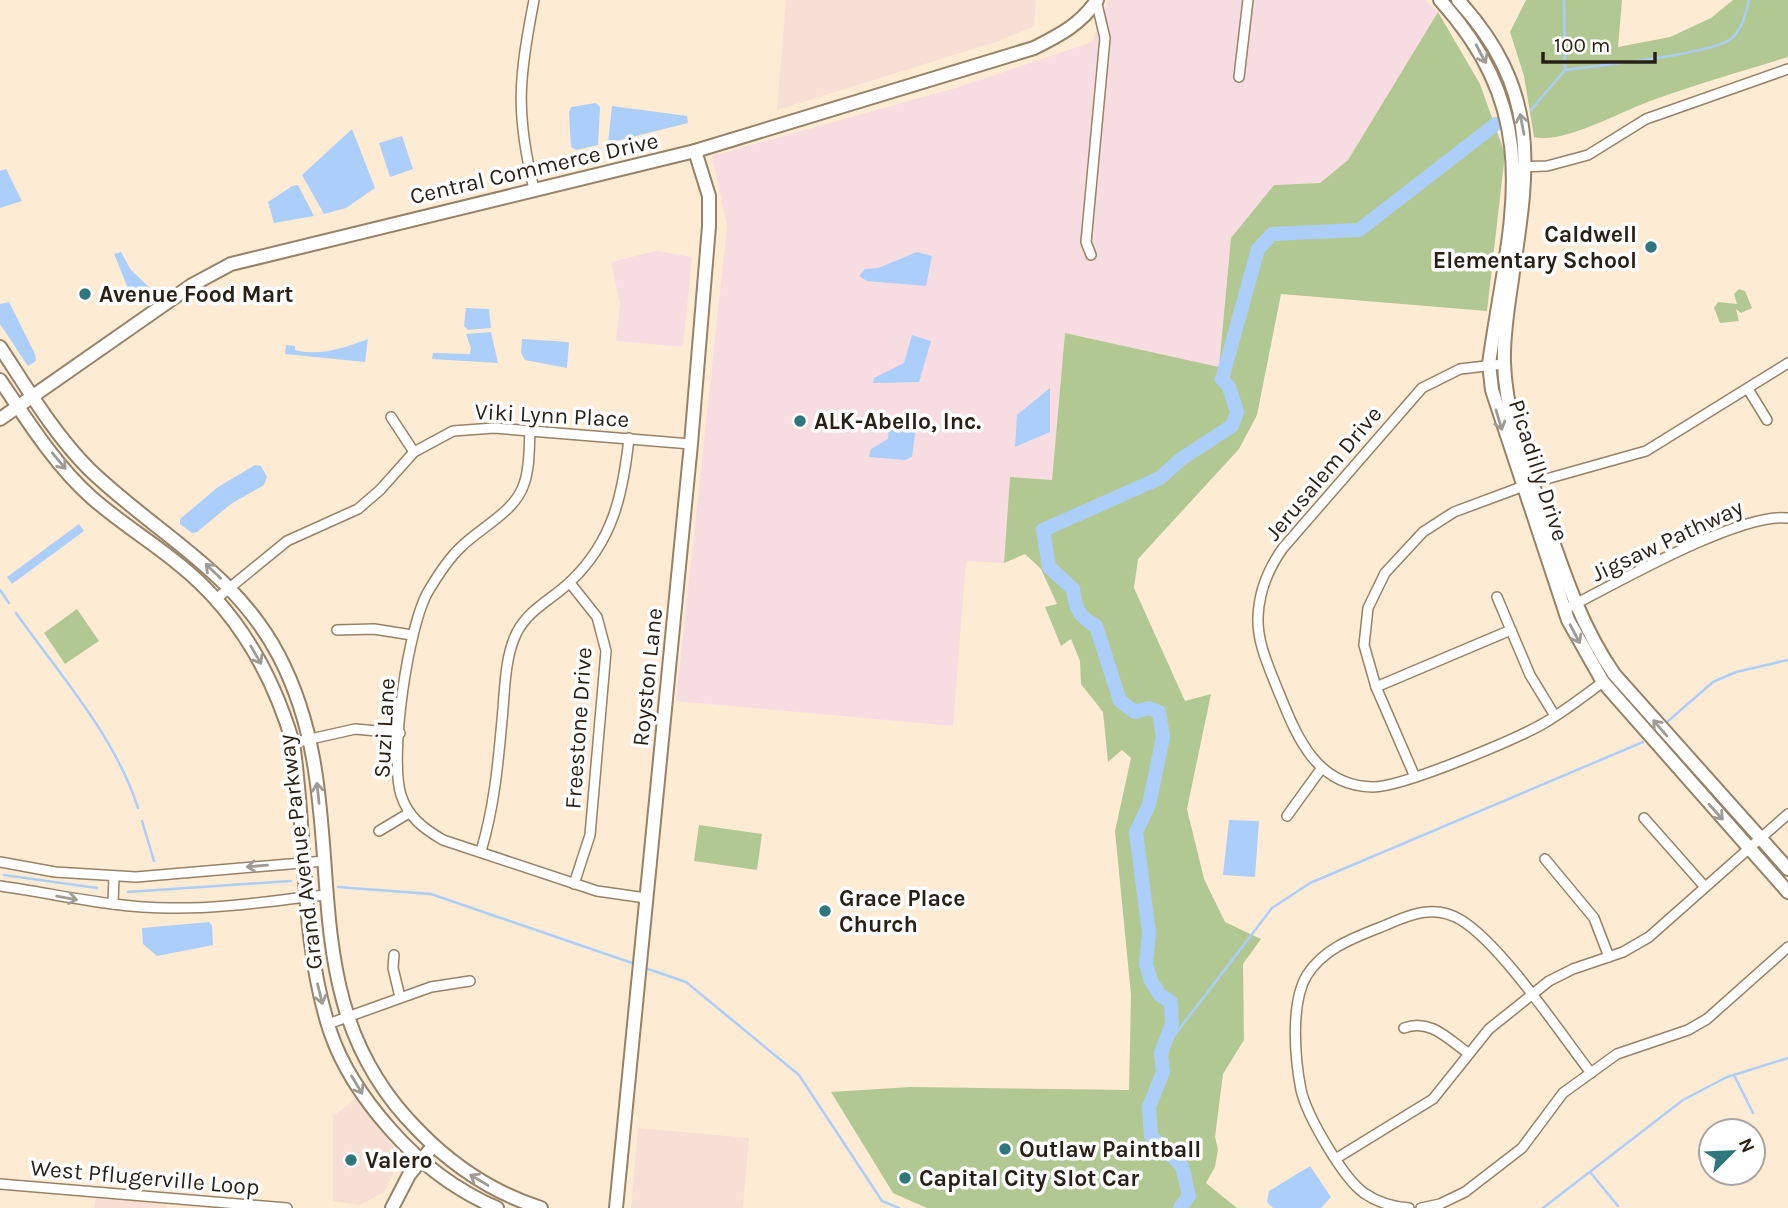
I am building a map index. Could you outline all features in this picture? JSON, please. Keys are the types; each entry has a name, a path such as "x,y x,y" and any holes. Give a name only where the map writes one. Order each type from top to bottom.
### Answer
{"street":[{"path":"534,0 519,97 522,132 534,189"},
{"path":"1091,255 1086,242 1105,38 1097,0"},
{"name":"Central Commerce Drive","path":"0,419 192,285 231,264 695,151 1034,48 1065,33 1087,15 1097,0"},
{"path":"1239,77 1248,0"},
{"name":"Picadilly Drive","path":"1440,0 1477,45 1492,74 1504,103 1520,167 1513,196 1489,364 1497,414 1527,485 1570,607 1603,682 1788,892"},
{"name":"Picadilly Drive","path":"1458,0 1482,29 1507,74 1520,114 1520,167 1503,364 1510,412 1527,485"},
{"path":"1520,167 1564,163 1588,155 1646,119 1788,69"},
{"name":"Royston Lane","path":"616,1208 691,444 710,210 705,181 695,151"},
{"name":"Grand Avenue Parkway","path":"0,347 33,396 87,466 117,495 194,553 256,619 278,655 310,737 335,976 357,1047 375,1080 387,1097 433,1146 489,1186 541,1208"},
{"path":"1415,778 1376,687 1364,645 1368,608 1385,573 1423,532 1438,521 1527,485 1646,451 1788,363"},
{"name":"Jerusalem Drive","path":"1503,364 1489,364 1448,373 1414,395 1283,548 1266,578 1258,615 1265,658 1301,746 1321,769 1341,780 1364,787 1387,786 1415,778 1555,716 1603,682"},
{"name":"Grand Avenue Parkway","path":"0,380 57,460 90,496 176,562 216,599 261,664 284,714 293,743 316,975 328,1024 344,1062 372,1108 421,1160 464,1192 497,1208"},
{"path":"1748,388 1767,420"},
{"path":"391,417 414,452"},
{"name":"Viki Lynn Place","path":"216,599 287,541 358,509 380,490 414,452 453,431 475,427 530,430 691,444"},
{"name":"Suzi Lane","path":"409,813 400,794 397,775 412,635 427,593 443,568 458,549 516,499 526,477 530,430"},
{"path":"481,851 496,784 508,658 517,632 530,612 570,583 588,563 611,528 624,482 629,438"},
{"name":"Jigsaw Pathway","path":"1570,607 1731,528 1764,518 1788,518"},
{"name":"Freestone Drive","path":"570,583 597,617 606,651 590,835 574,884"},
{"path":"1497,597 1530,675 1555,716"},
{"name":"Picadilly Drive","path":"1570,607 1614,674 1788,869"},
{"path":"337,630 374,629 412,635"},
{"path":"1376,687 1511,629"},
{"path":"293,743 310,737 355,729 400,733"},
{"path":"1287,816 1321,769"},
{"path":"379,831 409,813 425,830 443,840 597,891 646,898"},
{"path":"1337,1158 1433,1099 1489,1029 1531,995 1567,972 1609,957 1649,937 1788,814"},
{"path":"1644,817 1705,887"},
{"path":"1545,859 1594,918 1609,957"},
{"path":"0,862 55,872 114,876 325,861"},
{"path":"113,904 114,876"},
{"path":"0,886 113,904 170,908 327,895"},
{"path":"1409,1208 1390,1205 1364,1193 1347,1176 1307,1106 1300,1073 1297,1004 1307,976 1321,958 1341,944 1409,915 1441,912 1459,919 1477,933 1531,995 1591,1073"},
{"path":"1421,1208 1461,1195 1522,1148 1563,1093 1618,1054 1688,1030 1707,1019 1788,947"},
{"path":"394,955 393,968 400,997"},
{"path":"328,1024 431,987 470,981"},
{"path":"1404,1028 1416,1024 1427,1026 1468,1054"},
{"path":"392,1208 409,1175 433,1146"},
{"name":"West Pflugerville Loop","path":"0,1184 287,1208"}],"shaded area":[{"path":"786,0 1036,0 1034,26 999,41 777,110"},
{"path":"1108,0 1425,0 1438,12 1348,160 1320,183 1274,185 1231,238 1219,367 1065,333 1052,481 1010,477 1004,563 966,561 953,726 676,701 727,226 712,156 959,87 1092,42"},
{"path":"656,251 692,257 683,347 616,341 620,304 611,262"},
{"path":"356,1099 395,1148 393,1175 384,1192 360,1205 333,1201 333,1116"},
{"path":"638,1128 749,1138 743,1208 631,1208"},
{"path":"96,1196 167,1204 167,1208 94,1208"}],"green space":[{"path":"1526,0 1622,0 1618,47 1670,37 1711,18 1733,0 1788,0 1788,57 1670,94 1576,131 1546,138 1534,137 1524,76 1510,32"},
{"path":"1438,12 1480,84 1505,154 1487,311 1281,294 1257,415 1239,449 1138,559 1134,588 1185,701 1211,694 1187,809 1204,879 1225,922 1261,939 1243,964 1244,1040 1223,1074 1215,1137 1218,1149 1215,1167 1206,1183 1237,1208 927,1208 893,1193 831,1092 910,1087 1129,1090 1131,995 1115,831 1131,758 1122,750 1108,762 1103,712 1081,684 1080,661 1071,639 1061,646 1045,607 1057,604 1041,569 1025,554 1004,563 1010,477 1052,480 1065,333 1219,367 1231,238 1274,185 1320,183 1348,160"},
{"path":"1739,289 1745,291 1752,308 1741,313 1736,309 1739,321 1720,323 1714,308 1718,302 1737,304 1734,294"},
{"path":"77,609 99,641 65,664 44,633"},
{"path":"699,825 762,834 757,870 694,861"}],"water":[{"path":"596,103 600,107 598,145 576,150 571,147 571,107"},
{"path":"612,106 687,116 688,123 608,143"},
{"path":"352,129 375,188 346,208 324,214 302,175"},
{"path":"402,136 413,169 390,177 379,143"},
{"path":"6,169 22,201 0,208 0,171"},
{"path":"298,185 314,216 274,223 268,202"},
{"path":"121,252 131,270 150,288 148,293 134,303 114,254"},
{"path":"917,252 932,256 926,286 867,281 859,276 865,269 878,268"},
{"path":"9,302 35,354 36,361 28,366 0,324 0,304"},
{"path":"466,308 489,309 491,328 468,330 464,326"},
{"path":"491,332 498,363 432,359 433,353 470,354 471,348 466,334"},
{"path":"912,335 931,341 919,382 873,383 874,378 904,363"},
{"path":"368,339 365,362 285,354 286,345 295,346 295,350 304,352 323,352"},
{"path":"522,339 569,342 567,368 525,360 521,353"},
{"path":"1050,388 1050,432 1015,447 1017,415"},
{"path":"889,422 916,427 912,457 905,460 869,457 871,449 888,439"},
{"path":"255,465 261,466 267,477 264,485 231,504 197,532 192,533 180,524 180,519 218,487"},
{"path":"79,524 84,531 12,584 7,577"},
{"path":"1229,820 1259,821 1255,877 1223,875"},
{"path":"209,922 212,925 213,945 157,956 143,944 142,928"},
{"path":"1310,1166 1331,1197 1321,1208 1273,1208 1267,1202 1269,1191"}],"waterway":[{"path":"1531,110 1565,70 1564,0"},
{"path":"1565,70 1678,55 1719,45 1731,39 1738,31 1749,0"},
{"path":"1180,1208 1189,1196 1182,1166 1151,1136 1149,1107 1163,1072 1161,1053 1172,1024 1171,1002 1160,995 1151,981 1146,964 1149,933 1136,832 1149,805 1163,737 1159,712 1149,708 1135,712 1120,701 1096,626 1079,611 1073,589 1049,567 1043,530 1160,478 1181,459 1232,426 1237,412 1229,387 1222,379 1258,249 1272,234 1359,230 1496,124"},
{"path":"0,590 9,603"},
{"path":"16,613 101,731 128,781 138,808"},
{"path":"1667,722 1713,682 1736,672 1788,660"},
{"path":"1161,1053 1272,908 1310,883 1643,742"},
{"path":"142,821 154,861"},
{"path":"4,875 97,888"},
{"path":"128,892 291,881"},
{"path":"338,887 431,894 635,964"},
{"path":"648,969 686,982 799,1075 882,1201 899,1208"},
{"path":"1543,1208 1683,1100 1727,1077 1788,1058"},
{"path":"1734,1075 1753,1113"},
{"path":"1590,1172 1618,1206"}],"place":[{"name":"Caldwell Elementary School","path":"1651,247"},
{"name":"Avenue Food Mart","path":"85,294"},
{"name":"ALK-Abello, Inc.","path":"800,421"},
{"name":"Grace Place Church","path":"825,911"},
{"name":"Outlaw Paintball","path":"1005,1149"},
{"name":"Valero","path":"351,1160"},
{"name":"Capital City Slot Car","path":"905,1178"}]}
